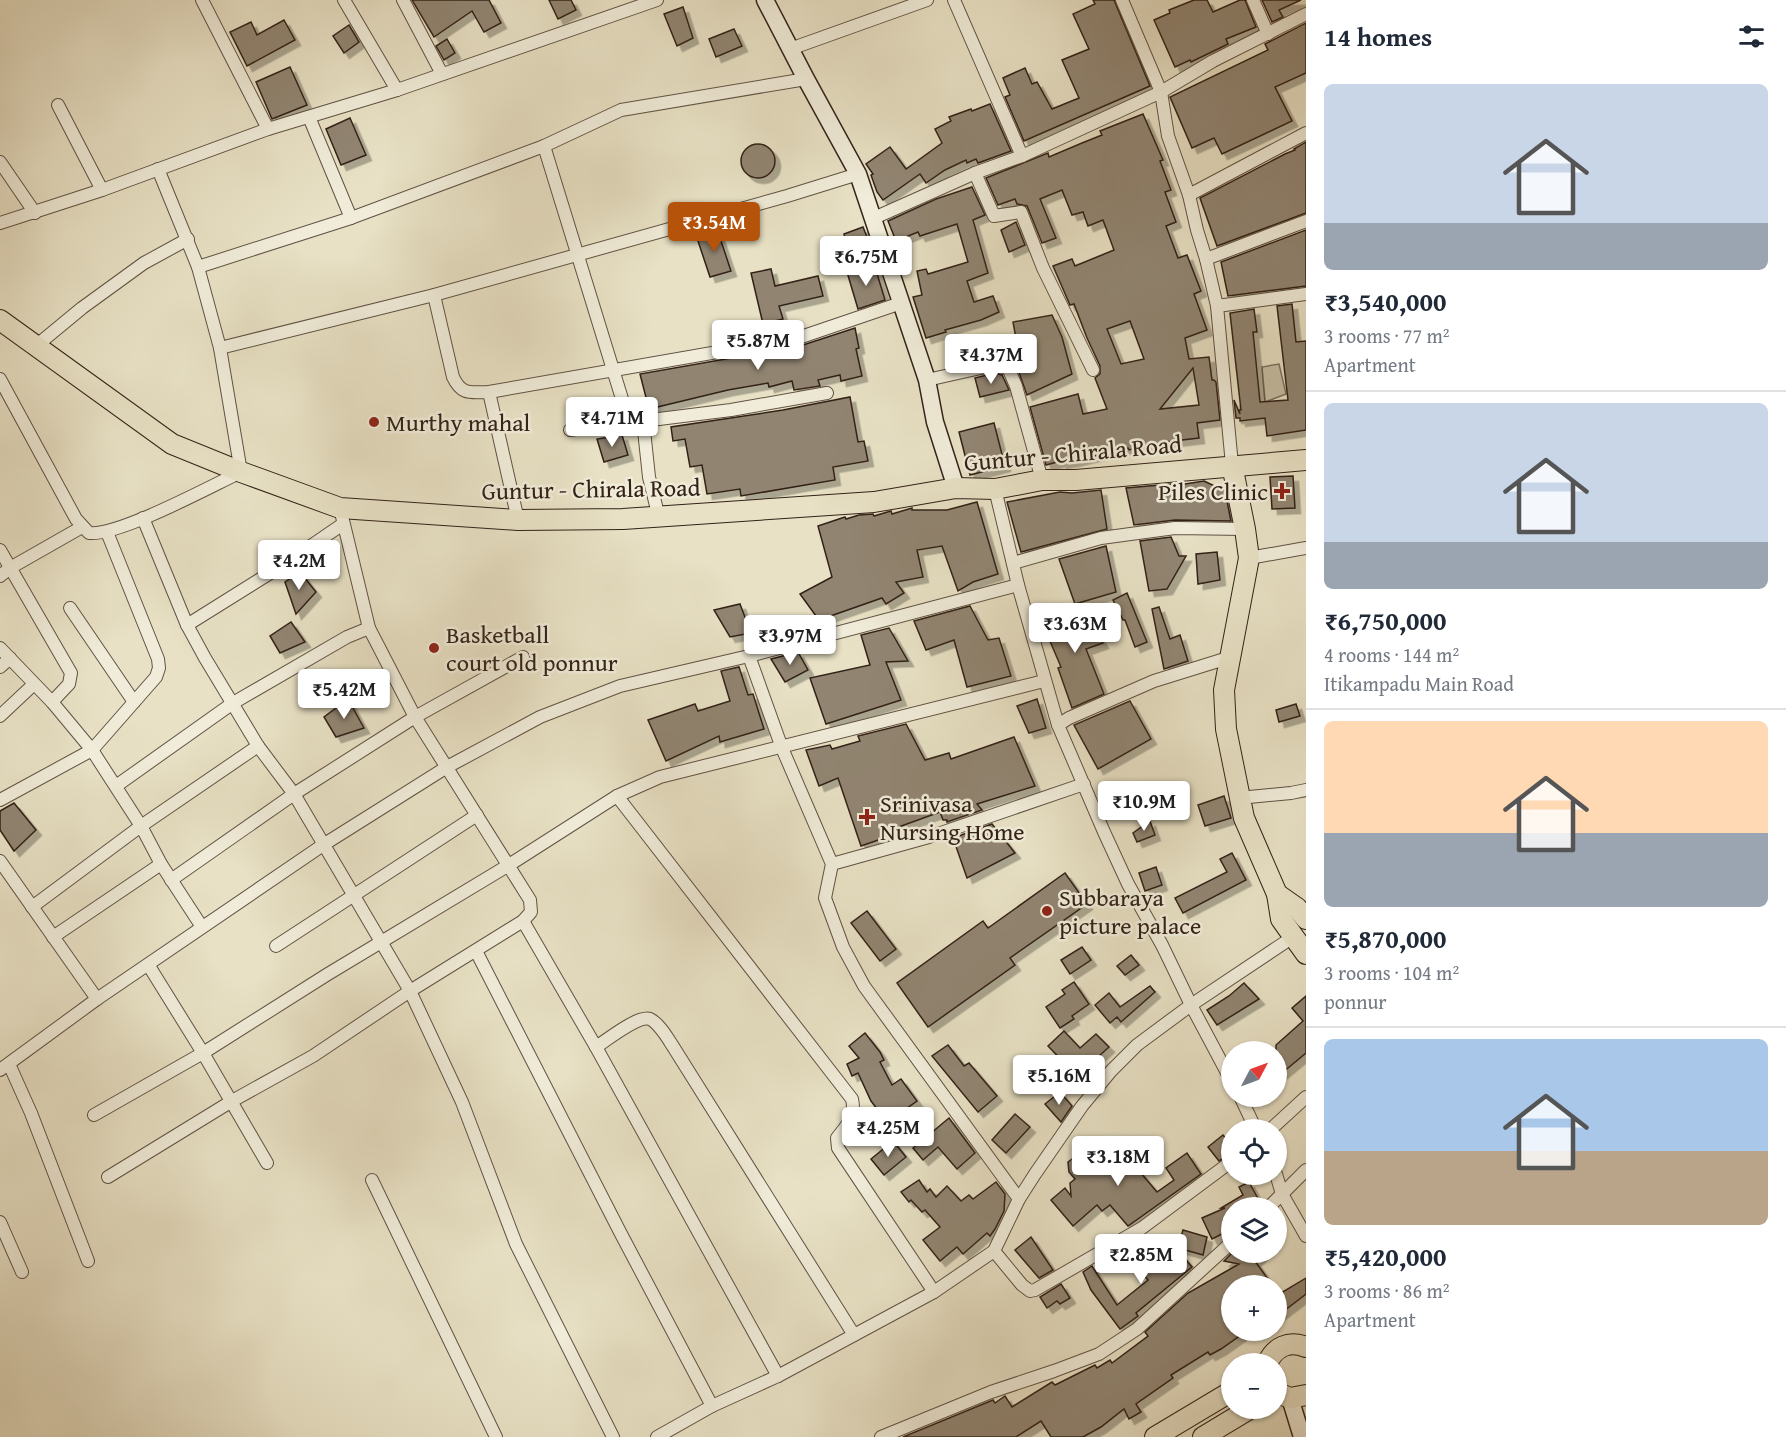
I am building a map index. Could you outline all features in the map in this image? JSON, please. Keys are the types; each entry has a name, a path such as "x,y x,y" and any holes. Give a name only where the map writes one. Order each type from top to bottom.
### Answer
{"main road":[{"name":"Guntur - Chirala Road","path":"0,320 172,444 342,516 518,520 659,518 755,509 874,502 956,488 995,489 1042,480 1076,480 1306,460"},
{"path":"1232,465 1245,529 1248,558 1236,632 1228,658 1224,690 1226,729 1244,818 1277,894 1281,919 1306,954"},
{"path":"1277,894 1298,908 1306,919"},
{"path":"1274,1353 1281,1347 1294,1344 1306,1347"},
{"path":"1155,1437 1221,1398"},
{"path":"1203,1437 1233,1419"}],"street":[{"path":"202,0 268,129"},
{"path":"344,0 397,90"},
{"path":"403,0 442,74"},
{"path":"0,224 102,190 268,129 397,90 657,0"},
{"path":"765,0 858,174 927,380 935,422 956,488"},
{"path":"790,49 927,0"},
{"path":"954,0 1022,156"},
{"path":"1122,0 1161,92 1168,136 1189,195 1206,259 1217,306 1232,465"},
{"path":"1253,0 1268,34"},
{"path":"874,218 975,173 1022,156 1161,92 1213,61 1306,14"},
{"path":"198,267 351,218 544,147 621,110 806,79"},
{"path":"58,105 102,190"},
{"path":"309,117 351,218"},
{"path":"1189,195 1306,133"},
{"path":"544,147 627,415"},
{"path":"0,162 35,213"},
{"path":"0,379 82,528 89,533 107,532 143,518 241,472 220,348 198,267 158,169"},
{"path":"975,173 994,216 1021,212 1043,268 1093,370"},
{"path":"220,348 434,295 858,174"},
{"path":"1206,259 1306,221"},
{"path":"36,346 82,308 144,263 188,239"},
{"path":"1217,306 1306,294"},
{"path":"434,295 453,377 458,386 466,392 489,392 798,338 900,303"},
{"path":"927,380 994,365 1002,365 1010,370 1042,480"},
{"path":"489,392 518,520"},
{"path":"570,430 627,415 643,421 731,410 827,393"},
{"path":"643,421 649,477 659,518"},
{"path":"995,489 1018,585 1058,725 1128,884 1221,1061"},
{"path":"108,1177 232,1101 313,1056 410,991 523,921 531,912 532,907 509,865 415,717 369,628 342,516 283,565 187,625"},
{"path":"143,518 187,625 258,746 294,794 410,991 462,1102 516,1244 613,1437"},
{"path":"0,576 10,568 82,528"},
{"path":"1013,562 1101,538 1174,528 1245,529"},
{"path":"0,800 93,750 156,677 159,668 158,659 107,532"},
{"path":"1248,558 1306,548"},
{"path":"0,550 71,672 69,684 52,702"},
{"path":"88,1261 31,1113 4,1066 97,999 323,845 447,767 540,717 620,686 749,656 1018,585"},
{"path":"70,608 134,702"},
{"path":"116,786 233,703 347,637 369,628"},
{"path":"0,648 52,702 93,750 141,826 161,864 202,927"},
{"path":"749,656 782,748 832,864 825,898 843,947 864,987 1019,1199"},
{"path":"171,880 294,794 415,717 523,657"},
{"path":"0,667 10,658"},
{"path":"1058,725 1077,714 1154,681 1228,658"},
{"path":"94,1115 203,1053 617,796 660,777 1044,681"},
{"path":"0,716 34,684"},
{"path":"32,907 141,826 258,746"},
{"path":"832,864 929,837 1084,783"},
{"path":"1239,798 1306,790"},
{"path":"617,796 852,1099 853,1118 837,1138 838,1148 934,1292"},
{"path":"276,946 477,815"},
{"path":"0,861 97,999"},
{"path":"53,937 161,864"},
{"path":"523,921 596,1047 778,1376"},
{"path":"657,1437 680,1432 712,1406 778,1376 934,1292 994,1251 1019,1199 1082,1106 1111,1071 1137,1045 1191,1005 1293,937"},
{"path":"476,951 712,1406"},
{"path":"148,966 232,1101 267,1163"},
{"path":"596,1047 639,1019 649,1019 658,1026 854,1335"},
{"path":"1282,1119 1306,1097"},
{"path":"994,1251 1022,1285 1030,1291 1035,1290 1142,1228 1221,1169"},
{"path":"1279,1197 1306,1170"},
{"path":"372,1180 496,1437"},
{"path":"1279,1185 1306,1236"},
{"path":"0,1222 22,1272"},
{"path":"882,1437 991,1392 1099,1354 1137,1329 1221,1252"},
{"path":"1287,1399 1302,1437"}],"shaded area":[{"path":"1279,364 1286,394 1265,402 1262,367"}],"building":[{"path":"412,0 489,0 501,23 484,32 472,11 434,37"},
{"path":"549,0 571,0 576,10 558,19"},
{"path":"1093,0 1114,0 1150,86 1024,141 1005,97 1010,95 1003,78 1025,68 1032,84 1037,82 1052,109 1079,98 1062,60 1089,49 1073,14 1095,4"},
{"path":"1194,0 1207,0 1213,12 1245,0 1256,27 1226,39 1228,44 1222,47 1175,67 1154,20 1170,13 1169,10"},
{"path":"1262,0 1301,0 1279,10 1283,17 1272,22"},
{"path":"683,7 693,38 677,46 664,14"},
{"path":"284,20 295,40 247,66 230,32 251,22 257,35"},
{"path":"1306,23 1306,73 1275,87 1292,121 1222,154 1214,138 1192,148 1170,97 1268,50 1265,44"},
{"path":"349,25 359,42 344,53 333,36"},
{"path":"734,29 742,46 716,57 709,39"},
{"path":"447,39 455,53 444,60 436,46"},
{"path":"290,67 307,105 272,119 256,82"},
{"path":"990,104 1011,151 978,163 976,159 967,163 966,160 926,183 920,174 883,200 877,192 871,175 873,174 866,164 890,147 906,169 942,143 935,129 951,121 949,117"},
{"path":"1143,114 1163,160 1160,161 1171,190 1165,192 1176,222 1166,226 1178,258 1187,255 1201,291 1194,294 1207,330 1185,338 1189,359 1209,357 1212,380 1216,382 1220,420 1197,423 1199,438 1165,442 1129,450 1128,448 1046,465 1030,407 1078,394 1083,414 1107,409 1095,378 1100,374 1100,366 1074,304 1070,305 1053,266 1072,259 1075,266 1114,250 1103,220 1088,226 1083,212 1072,215 1062,190 1040,199 1056,238 1042,243 1027,206 1017,204 1015,199 998,205 986,178 1048,153 1049,157 1102,135 1100,131","holes":["1130,321 1144,359 1121,364 1107,329","1193,368 1199,405 1160,409"]},
{"path":"350,118 366,155 341,165 326,129"},
{"path":"1306,142 1306,213 1217,246 1200,198 1295,150"},
{"path":"758,144 770,149 775,161 770,173 758,178 746,173 741,161 746,149"},
{"path":"972,187 985,215 973,220 988,273 967,281 974,302 993,296 999,312 926,338 913,297 922,295 917,271 926,269 928,274 968,262 957,224 920,236 918,232 896,241 888,221 936,199"},
{"path":"1016,222 1025,245 1009,252 1001,230"},
{"path":"863,227 872,254 850,262 844,234"},
{"path":"717,229 731,271 710,277 696,235"},
{"path":"1306,230 1306,286 1228,296 1221,262"},
{"path":"875,267 885,300 858,309 847,272"},
{"path":"771,269 775,286 818,276 823,296 779,306 783,319 763,324 751,273"},
{"path":"1292,304 1296,342 1306,341 1306,430 1267,436 1265,418 1240,421 1240,418 1236,418 1234,400 1240,414 1239,410 1241,410 1230,313 1254,309 1257,332 1253,332 1260,402 1288,400 1277,306"},
{"path":"1052,315 1062,337 1072,374 1027,395 1017,367 1013,363 1020,360 1013,322"},
{"path":"855,328 859,348 856,349 862,376 841,381 840,375 818,380 820,386 794,390 792,381 769,387 768,383 649,409 640,374 800,346"},
{"path":"995,373 1002,375 1009,390 980,397 975,378"},
{"path":"850,397 858,442 864,441 868,461 833,467 835,480 741,496 740,489 707,494 702,465 690,467 685,439 673,441 671,427"},
{"path":"994,423 1005,466 970,475 959,432"},
{"path":"622,435 628,455 604,462 597,439"},
{"path":"1293,476 1295,508 1272,509 1270,477"},
{"path":"1204,481 1225,491 1231,521 1175,520 1134,525 1126,488 1171,484 1172,486"},
{"path":"1101,490 1107,529 1021,552 1007,502 1060,492"},
{"path":"977,502 998,574 973,582 958,591 942,546 917,550 923,577 896,582 904,593 886,604 882,598 819,620 800,594 832,577 818,526 845,517 846,519 873,514 874,516 891,511 892,514 912,508 912,510 947,510"},
{"path":"1171,537 1179,556 1186,556 1167,589 1149,591 1140,541"},
{"path":"1106,546 1116,592 1075,604 1059,559"},
{"path":"1217,552 1220,580 1198,584 1196,554"},
{"path":"300,572 316,592 296,614 285,582"},
{"path":"1127,593 1147,642 1135,647 1125,620 1113,600"},
{"path":"740,604 751,633 730,637 714,610"},
{"path":"970,606 988,640 999,638 1011,676 967,687 954,640 926,650 914,621"},
{"path":"1069,607 1090,618 1103,643 1086,649 1104,694 1072,708 1058,668 1061,667 1041,620"},
{"path":"1159,607 1170,639 1180,635 1188,661 1164,669 1152,609"},
{"path":"291,622 305,642 280,653 270,636"},
{"path":"889,628 908,661 886,662 901,700 826,724 810,678 870,665 861,635"},
{"path":"798,652 808,670 785,682 771,659"},
{"path":"739,667 748,695 753,694 764,729 720,742 719,736 666,761 648,720 695,704 698,711 730,701 721,671"},
{"path":"348,699 364,728 336,737 324,717"},
{"path":"1037,699 1046,728 1029,733 1017,706"},
{"path":"1130,701 1151,739 1098,769 1074,725"},
{"path":"1296,704 1300,716 1279,722 1276,710"},
{"path":"906,724 925,760 949,753 951,759 1014,737 1035,786 977,804 982,810 947,822 943,820 940,812 882,833 884,838 861,846 838,778 819,786 806,750 830,745 832,749 860,741 858,736"},
{"path":"1224,796 1231,818 1205,826 1198,805"},
{"path":"14,803 36,830 14,851 0,830 0,811"},
{"path":"1150,821 1155,835 1137,842 1133,833"},
{"path":"992,824 1015,853 967,878 953,838"},
{"path":"1232,853 1246,880 1183,913 1175,898 1227,872 1220,859"},
{"path":"1156,867 1162,885 1145,891 1139,873"},
{"path":"1065,873 1087,904 1010,958 1015,965 928,1027 897,983 983,921 988,928"},
{"path":"867,911 896,949 880,961 851,923"},
{"path":"1082,947 1091,960 1070,974 1061,960"},
{"path":"1131,955 1139,965 1125,975 1117,966"},
{"path":"1074,982 1089,1004 1072,1016 1074,1019 1060,1028 1046,1007 1065,994 1062,990"},
{"path":"1244,983 1259,999 1217,1025 1207,1010"},
{"path":"1150,986 1155,992 1121,1022 1117,1017 1110,1023 1095,1005 1109,993 1120,1007"},
{"path":"1306,996 1306,1053 1287,1069 1287,1041 1280,1041 1303,1021 1292,1008"},
{"path":"1064,1031 1080,1048 1096,1034 1109,1047 1077,1076 1048,1046"},
{"path":"865,1033 880,1052 884,1060 880,1062 892,1085 901,1079 917,1101 887,1122 871,1101 858,1073 852,1076 847,1064 859,1058 849,1046"},
{"path":"948,1045 964,1066 969,1063 997,1096 978,1112 932,1056"},
{"path":"1060,1092 1072,1106 1061,1122 1045,1104"},
{"path":"1015,1114 1030,1127 1006,1153 992,1140"},
{"path":"949,1118 975,1153 957,1169 938,1147 923,1160 913,1148"},
{"path":"1221,1137 1221,1160 1219,1161 1208,1147"},
{"path":"893,1141 906,1157 884,1175 871,1159"},
{"path":"1118,1146 1157,1192 1174,1180 1166,1168 1187,1153 1201,1174 1128,1226 1110,1205 1102,1211 1097,1205 1073,1226 1051,1200 1065,1188 1071,1196 1070,1183 1075,1179 1069,1172 1068,1162 1080,1153 1092,1167"},
{"path":"919,1180 927,1192 930,1189 936,1197 947,1186 961,1201 969,1195 973,1199 996,1182 1005,1194 1004,1211 990,1236 987,1233 963,1254 957,1247 940,1261 923,1240 940,1227 925,1210 922,1212 901,1192"},
{"path":"1251,1185 1257,1197 1240,1197 1243,1195 1239,1187"},
{"path":"1221,1210 1221,1234 1212,1239 1202,1218"},
{"path":"1183,1230 1207,1237 1203,1255 1178,1248"},
{"path":"1031,1237 1053,1270 1039,1278 1015,1250"},
{"path":"1175,1247 1192,1267 1136,1313 1138,1316 1120,1329 1091,1290 1083,1272 1092,1266 1117,1305 1148,1280 1137,1268 1161,1248 1166,1254"},
{"path":"1234,1263 1256,1263 1265,1275 1221,1275 1221,1341 1232,1341 1210,1355 1208,1352 1171,1375 1173,1378 1136,1404 1141,1412 1129,1419 1124,1409 1101,1427 1083,1437 1051,1437 1041,1421 1016,1437 903,1437 993,1400 995,1403 1005,1396 1012,1407 1052,1382 1055,1385 1095,1365 1097,1368 1110,1360 1112,1363 1148,1336 1145,1332 1188,1293 1239,1264"},
{"path":"1306,1278 1306,1294 1287,1309 1287,1289"},
{"path":"1061,1284 1070,1298 1060,1304 1057,1301 1047,1308 1040,1297"}],"place":[{"name":"Murthy mahal","path":"374,422"},
{"name":"Piles Clinic","path":"1282,491"},
{"name":"Basketball court old ponnur","path":"434,648"},
{"name":"Srinivasa Nursing Home","path":"867,817"},
{"name":"Subbaraya picture palace","path":"1047,911"}]}
